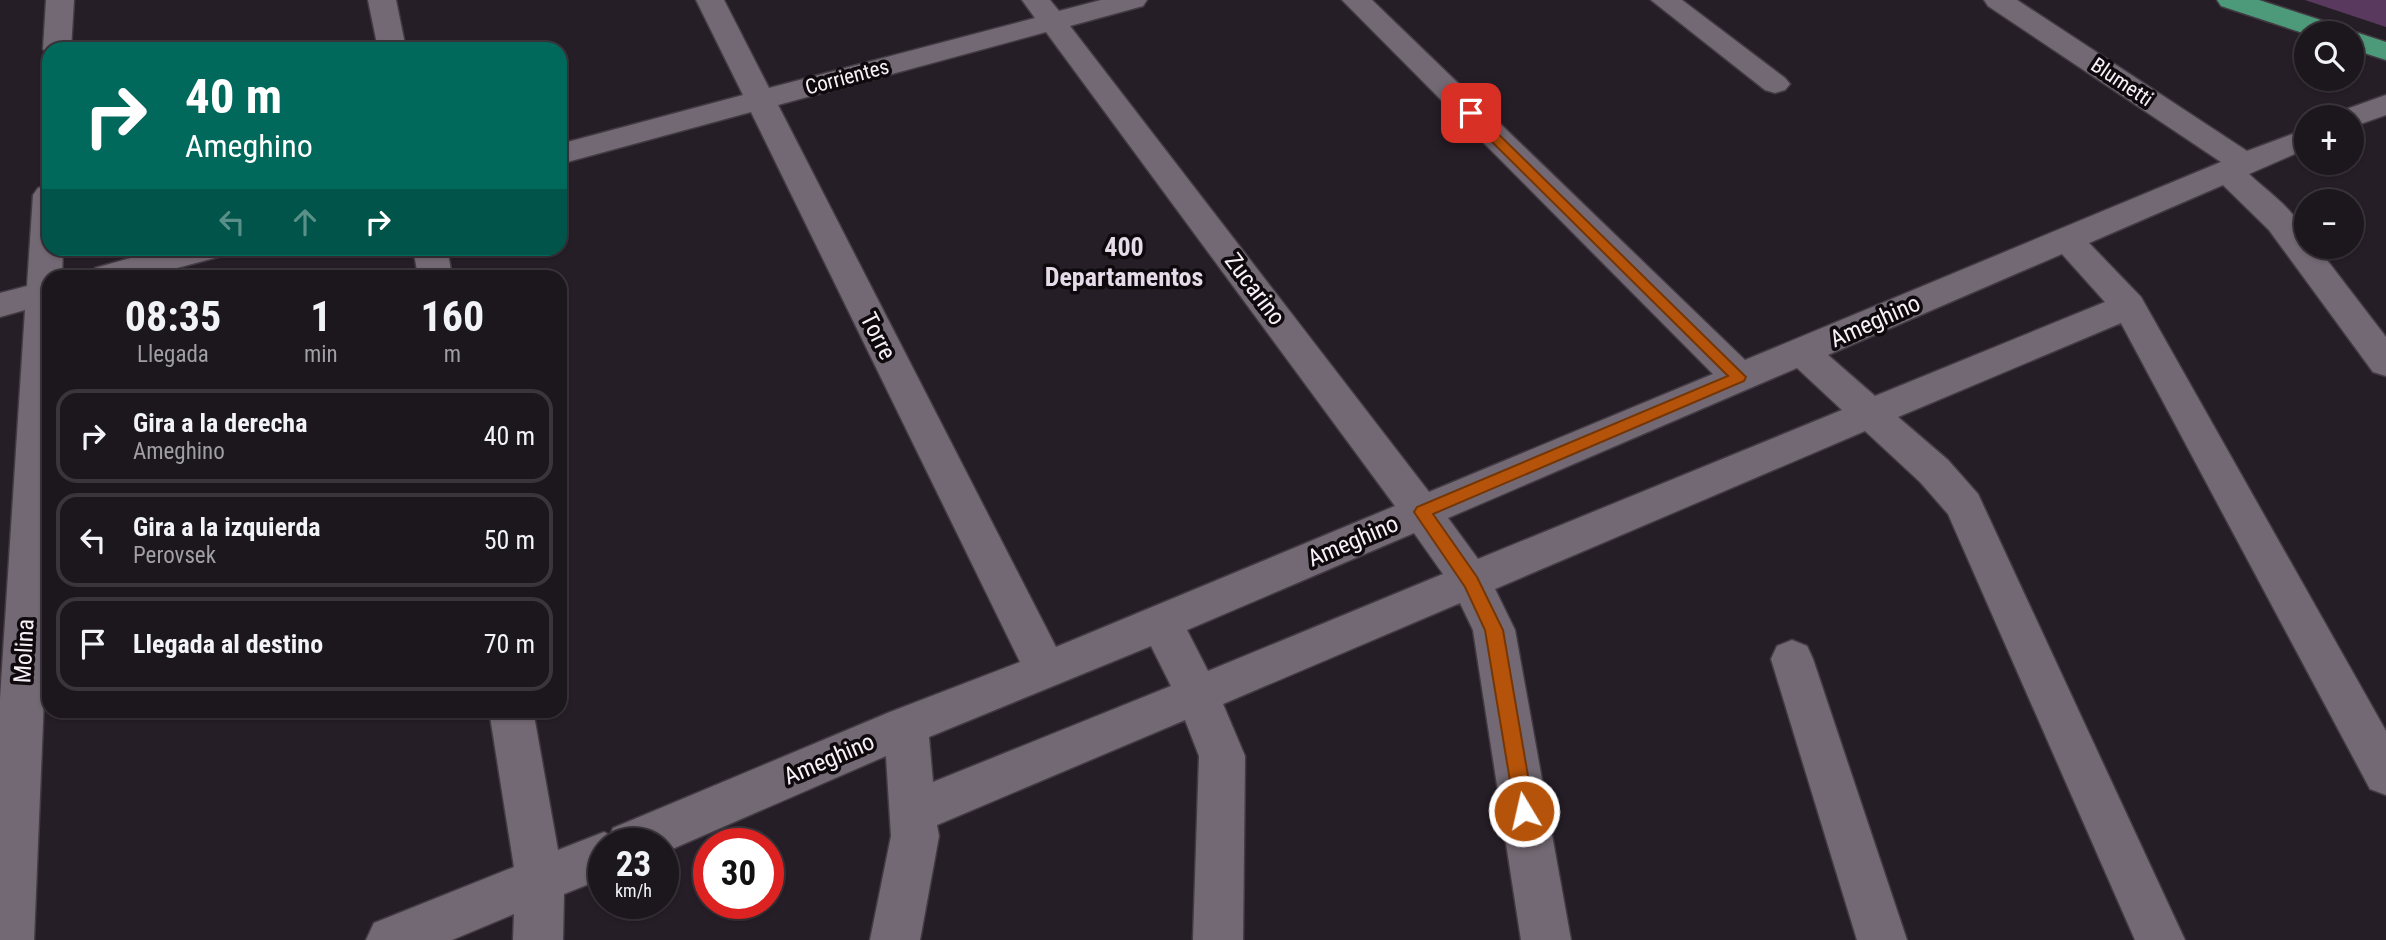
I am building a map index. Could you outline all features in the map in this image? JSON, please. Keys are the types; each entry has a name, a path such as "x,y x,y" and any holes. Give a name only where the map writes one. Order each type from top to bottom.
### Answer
{"highway":[{"path":"2231,0 2295,21"},
{"path":"2364,44 2386,51"}],"street":[{"path":"57,42 60,0"},
{"path":"382,0 390,42"},
{"name":"Torre","path":"710,0 1046,671"},
{"name":"Corrientes","path":"567,152 760,100 1044,11 1133,0"},
{"path":"1356,0 1739,377"},
{"path":"1665,0 1775,84"},
{"name":"Blumetti","path":"1998,0 2237,168 2281,222 2386,363"},
{"name":"Zucarino","path":"1044,11 1422,512 1471,582 1494,630 1546,940"},
{"name":"Ameghino","path":"667,828 906,726 1046,671 1739,377 1803,353 2066,238 2294,143"},
{"path":"2066,238 2129,306 2386,774"},
{"path":"129,270 181,256"},
{"path":"0,305 42,294"},
{"path":"912,813 2129,306"},
{"path":"1803,353 1934,471 1965,505 2160,940"},
{"name":"Molina","path":"9,940 42,363"},
{"path":"1161,622 1198,696 1222,756 1218,940"},
{"path":"1792,659 1882,940"},
{"path":"512,718 540,882 538,940"},
{"path":"895,940 915,836 906,726"},
{"path":"391,940 588,862"}],"shaded area":[{"path":"2305,0 2386,0 2386,27"}],"district":[{"name":"400 Departamentos","path":"1124,262"}],"route":[{"path":"1471,113 1739,377 1422,512 1471,582 1494,630 1524,811"}]}
